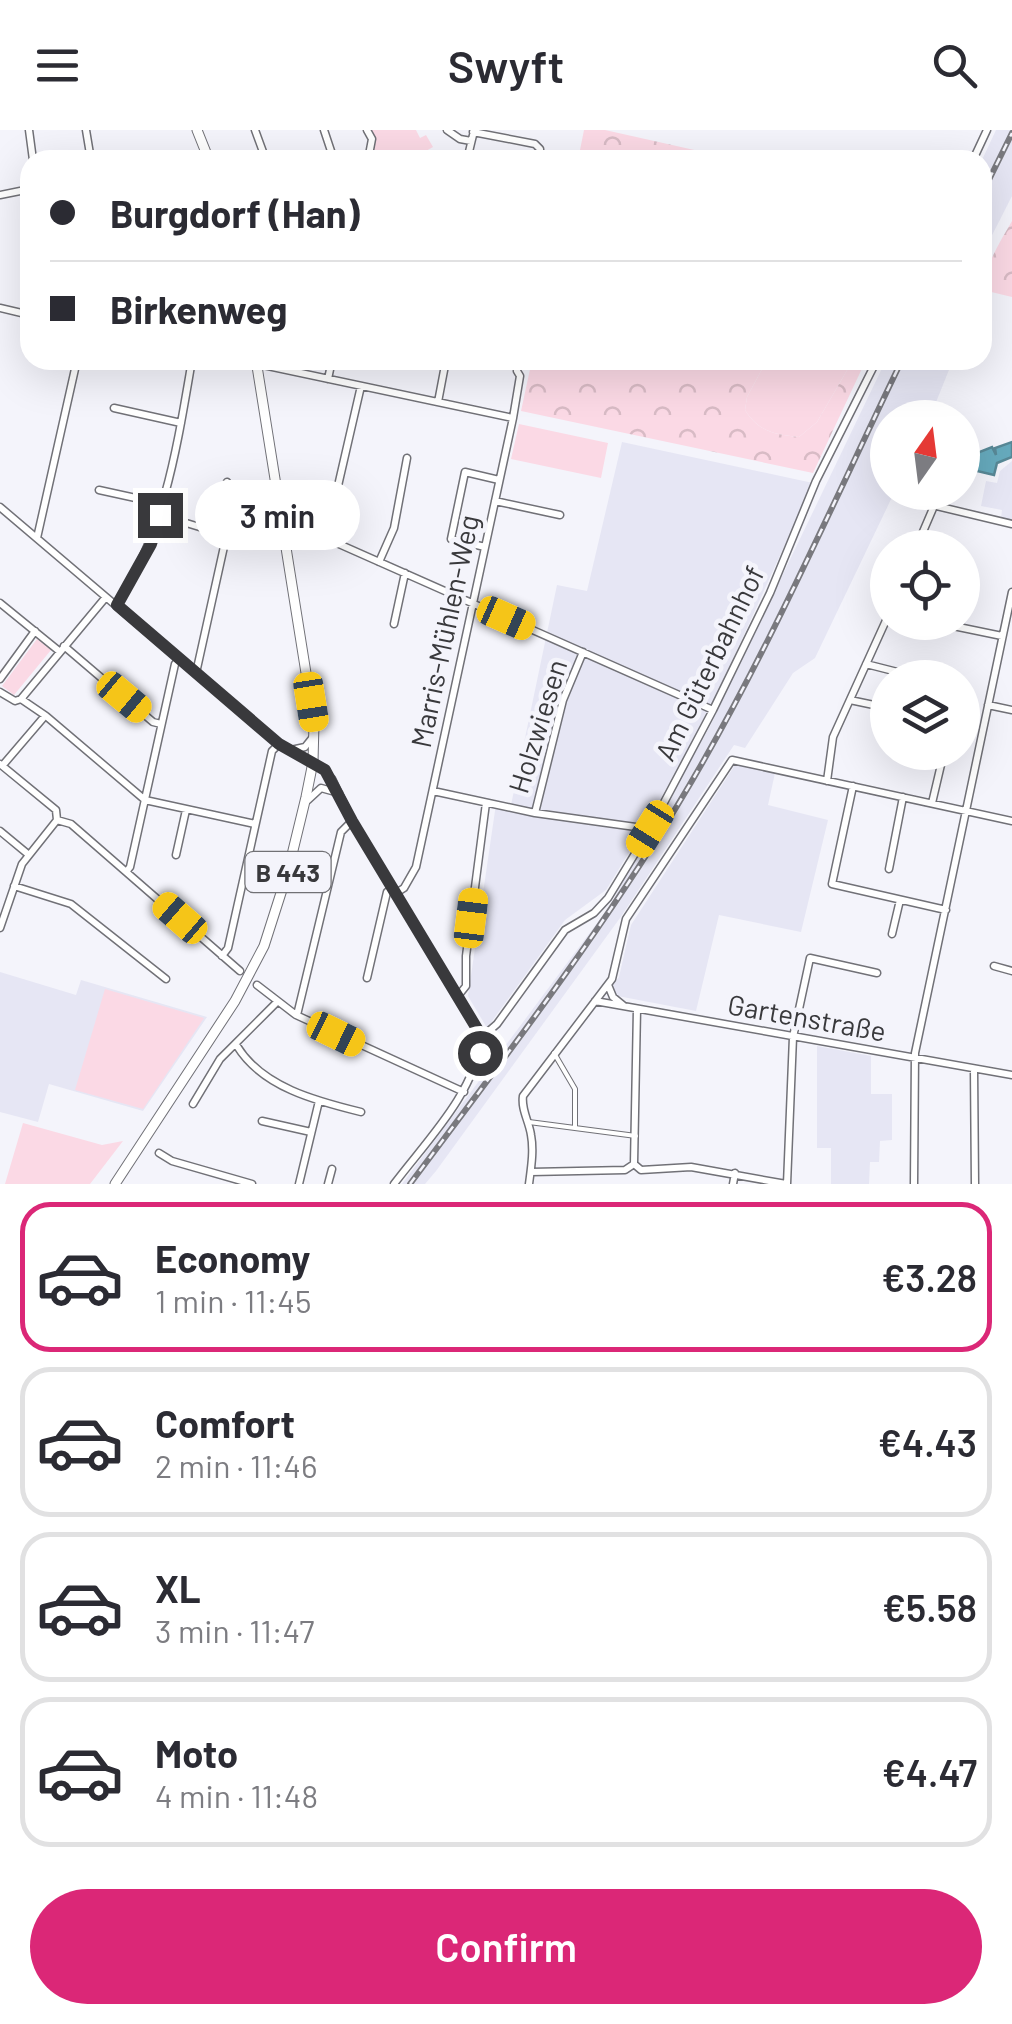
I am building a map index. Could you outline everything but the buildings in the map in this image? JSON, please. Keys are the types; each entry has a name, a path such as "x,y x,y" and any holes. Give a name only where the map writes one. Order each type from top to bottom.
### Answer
{"main road":[{"name":"B 443","path":"119,1184 257,962 283,890 313,762 314,736 257,370"}],"street":[{"path":"447,130 460,140 473,134 535,144 540,150"},
{"path":"37,538 75,370"},
{"path":"117,605 151,544 182,423 190,370"},
{"path":"292,370 512,418"},
{"path":"328,378 330,370"},
{"path":"438,402 444,370"},
{"name":"Am Güterbahnhof","path":"482,1037 497,1024 566,930 600,907 650,829 770,593 816,481 872,370"},
{"name":"Marris-Mühlen-Weg","path":"367,978 387,892 404,888 416,867 500,480 518,371"},
{"path":"326,538 361,386"},
{"path":"114,408 182,423"},
{"path":"379,562 394,528 407,458"},
{"path":"485,547 451,539 465,472 500,480"},
{"path":"216,530 227,482"},
{"path":"99,490 163,504"},
{"path":"495,501 560,515"},
{"path":"0,507 279,744 325,770 482,1037 480,1053 464,1092 394,1184"},
{"path":"951,510 1012,524"},
{"path":"160,515 229,536"},
{"path":"196,673 224,542 236,531 283,523 296,524 713,710"},
{"path":"394,624 406,573"},
{"path":"914,1184 914,1058 1002,636 1009,625 1012,592"},
{"path":"21,700 106,597"},
{"path":"0,603 153,722 161,724"},
{"path":"980,631 1002,636"},
{"path":"0,680 35,632"},
{"path":"827,781 833,736 877,640"},
{"name":"Holzwiesen","path":"535,813 563,700 582,652"},
{"path":"126,872 179,659"},
{"path":"866,664 870,665"},
{"path":"0,692 46,716 145,800 255,824"},
{"path":"850,700 870,704"},
{"path":"988,705 1012,710"},
{"path":"0,928 29,855 57,820 56,810 2,765 44,717"},
{"path":"290,750 304,748 314,736"},
{"path":"222,956 228,948 272,751 279,744"},
{"path":"529,1184 532,1152 522,1104 528,1089 608,984 626,919 732,760 1012,821"},
{"path":"932,804 940,770"},
{"path":"853,786 832,884 946,910"},
{"path":"304,804 322,788 340,794"},
{"path":"432,791 535,813 650,829"},
{"path":"888,870 903,797"},
{"path":"458,996 466,986 466,956 486,803"},
{"path":"176,855 186,810"},
{"path":"57,820 71,824 240,971"},
{"path":"296,1015 341,832 352,821"},
{"path":"0,831 29,855"},
{"path":"14,886 71,904 166,979"},
{"path":"892,934 900,900"},
{"path":"634,1164 641,1170 691,1167 787,1184 793,1036 810,958 877,973"},
{"path":"994,966 1012,970"},
{"path":"608,984 612,997 625,1006"},
{"path":"257,986 276,1004 296,1015 464,1092"},
{"name":"Gartenstraße","path":"595,1001 1012,1075"},
{"path":"193,1104 220,1059 276,1004"},
{"path":"634,1164 637,1009"},
{"path":"237,1046 260,1072 319,1101 360,1112"},
{"path":"554,1054 575,1089 575,1126"},
{"path":"974,1069 975,1184"},
{"path":"299,1184 319,1101"},
{"path":"262,1120 312,1132"},
{"path":"528,1122 636,1136"},
{"path":"159,1152 172,1161 252,1184"},
{"path":"530,1172 625,1170 634,1164"},
{"path":"328,1184 332,1168"},
{"path":"733,1184 734,1174"}],"shaded area":[{"path":"996,130 1012,130 1012,196 992,235 992,150 987,150"},
{"path":"881,370 949,370 937,400 870,400 870,510 886,510 876,530 870,530 870,543 815,658 793,673 745,748 734,745 620,918 436,1171 425,1184 402,1184 609,907 710,726"},
{"path":"622,442 813,483 717,694 652,815 606,890 565,920 487,1028 468,996 496,804 511,805 557,585 587,591"},
{"path":"1012,461 1012,520 1001,518 1002,510 981,506 986,481 997,483 1000,471"},
{"path":"735,765 775,773 768,805 828,820 801,932 719,915 696,1011 607,994 619,977 631,925"},
{"path":"0,972 76,995 81,980 207,1017 143,1111 49,1084 38,1122 0,1112"},
{"path":"817,1046 871,1056 871,1094 892,1094 892,1140 880,1141 879,1162 870,1162 869,1184 831,1184 831,1148 817,1148"}],"green space":[{"path":"371,130 416,130 420,138 426,135 433,147 372,150"},
{"path":"584,130 605,130 694,150 580,150"},
{"path":"1012,221 1012,297 992,292 992,258"},
{"path":"530,370 762,370 747,397 745,410 768,431 799,437 817,422 847,370 861,370 813,473 521,411"},
{"path":"762,370 847,370 817,422 799,437 768,431 756,423 745,410 747,397"},
{"path":"519,424 608,443 601,478 511,459"},
{"path":"37,639 51,650 14,695 2,686"},
{"path":"105,989 204,1018 143,1109 75,1090"},
{"path":"23,1123 102,1145 123,1141 90,1184 5,1184"}],"water":[{"path":"1012,442 1012,457 997,463 994,475 980,472 980,452 992,447 996,455 995,448"}],"railway":[{"path":"992,174 1012,133"},
{"path":"410,1184 582,951 677,806 767,642 897,370"}],"route":[{"path":"160,515 151,544 117,605 279,744 318,765 332,778 352,821 482,1037 480,1053"}]}
